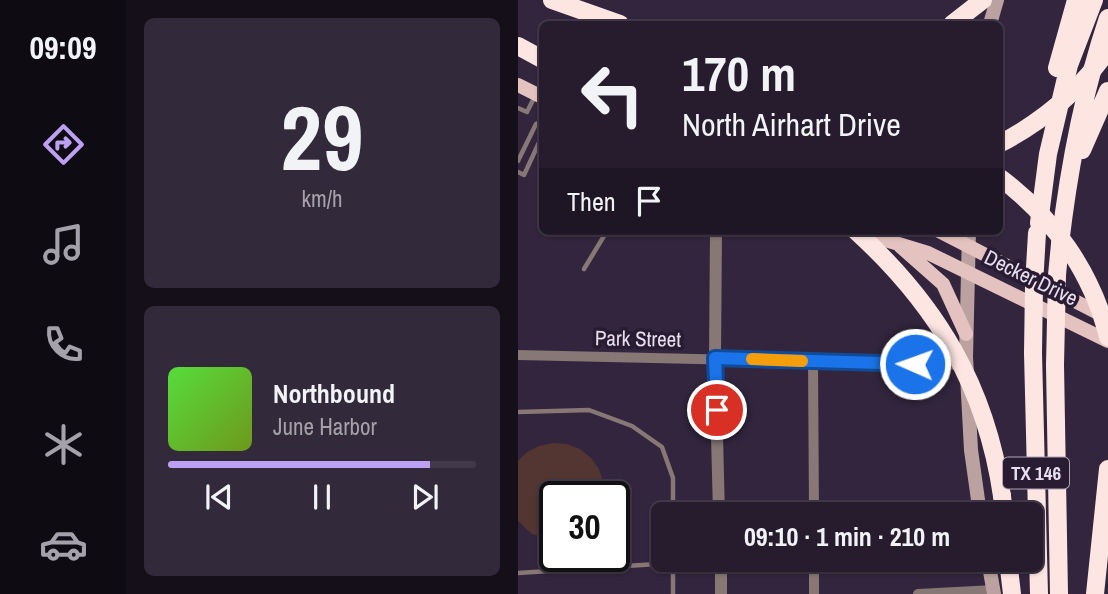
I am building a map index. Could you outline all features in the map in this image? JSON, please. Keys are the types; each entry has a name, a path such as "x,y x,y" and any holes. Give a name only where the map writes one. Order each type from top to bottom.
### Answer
{"highway":[{"path":"550,0 612,21"},
{"path":"955,21 983,0"},
{"path":"1048,154 1045,129 1049,103 1076,0"},
{"name":"TX 146","path":"1039,594 1033,353 1037,233 1048,154 1069,65 1094,0"},
{"name":"TX 146","path":"1059,594 1056,287 1071,157 1087,84 1108,18"},
{"path":"518,46 539,57"},
{"path":"1003,142 1058,105 1108,51"},
{"path":"1065,200 1086,137 1108,91"},
{"path":"1003,180 1044,216 1068,247 1097,302 1108,339"},
{"path":"859,235 906,282 938,323 965,371 992,444 1003,502"},
{"path":"1096,594 1108,469"},
{"path":"1000,593 1006,572"}],"main road":[{"path":"550,0 590,21"},
{"path":"991,21 997,0"},
{"path":"518,85 539,95"},
{"name":"Decker Drive","path":"869,235 928,253 1108,339"},
{"path":"969,238 967,365 971,450 978,502"},
{"name":"Decker Drive","path":"969,238 1108,318"},
{"path":"897,243 943,284 967,334"},
{"path":"992,572 1000,593"}],"street":[{"path":"716,235 715,358 719,502"},
{"name":"Park Street","path":"518,355 967,365"},
{"path":"813,361 814,502"},
{"path":"721,572 722,594"},
{"path":"814,572 814,594"},
{"path":"918,594 1000,593"}],"lane":[{"path":"518,108 527,112 539,95"},
{"path":"518,161 539,122"},
{"path":"518,172 524,174 539,142"},
{"path":"584,269 605,235"},
{"path":"518,412 589,410 632,426 662,447 673,478 673,502"},
{"path":"518,573 651,564"},
{"path":"673,572 673,594"}],"building":[{"path":"567,444 580,449 599,469 603,481 539,481 539,536 532,534 518,521 518,461 539,446"}],"slow traffic":[{"path":"752,359 802,361"}],"route":[{"path":"717,410 715,358 915,364"}]}
